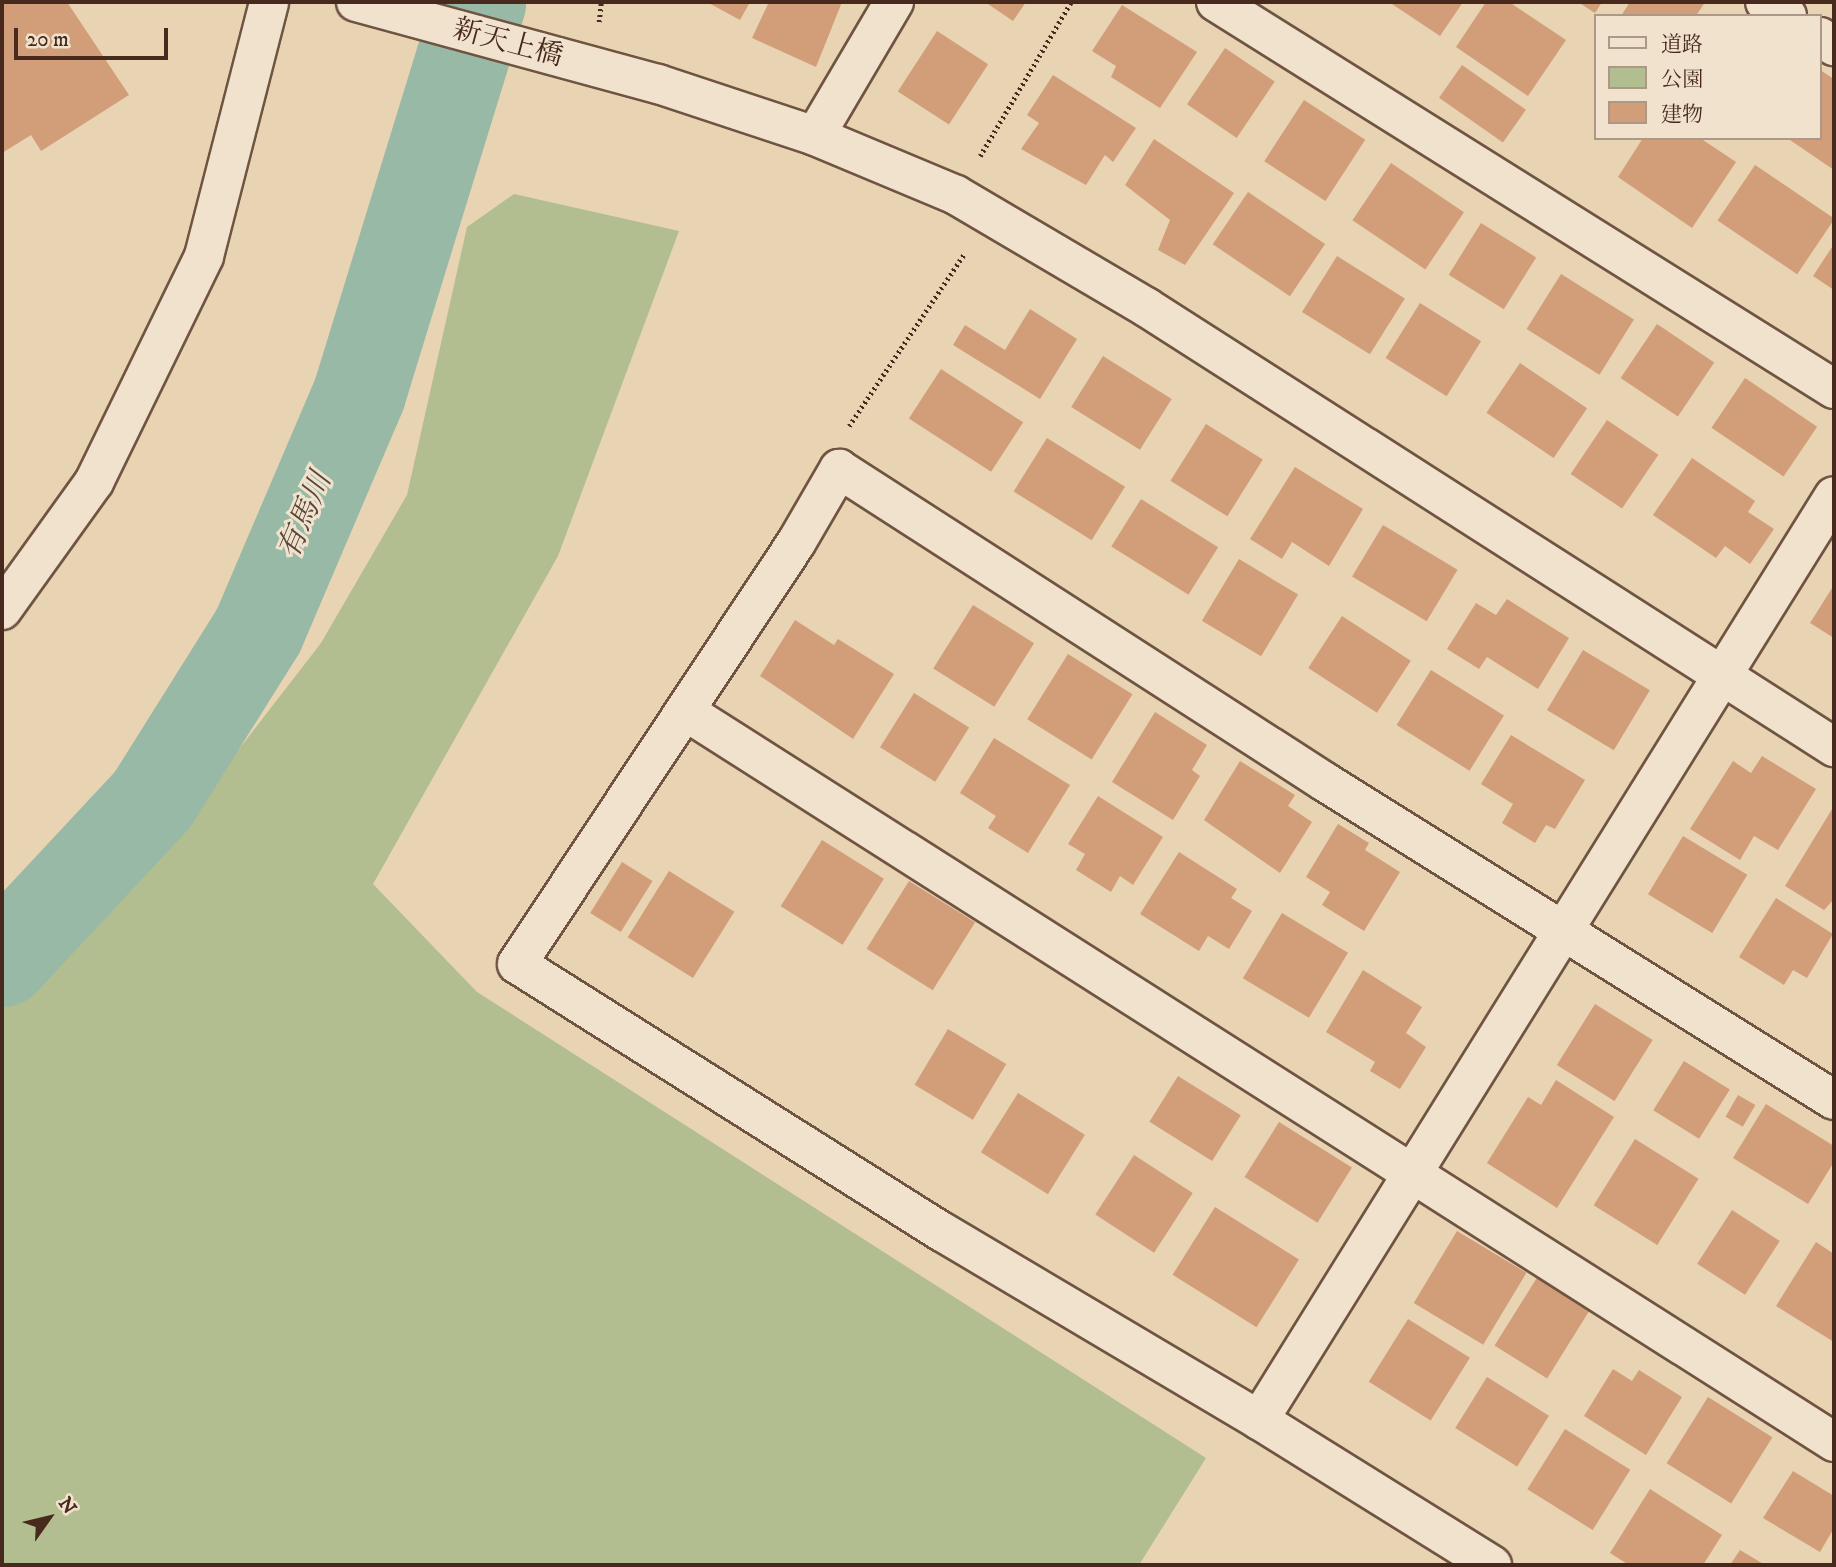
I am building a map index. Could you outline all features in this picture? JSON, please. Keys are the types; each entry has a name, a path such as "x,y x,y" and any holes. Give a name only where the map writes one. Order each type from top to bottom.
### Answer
{"street":[{"path":"2,610 94,482 204,256 269,2"},
{"name":"新天上橋","path":"356,2 579,62 816,136 956,195 1158,315 1720,677 1834,747"},
{"path":"816,136 894,2"},
{"path":"1216,2 1834,389"},
{"path":"1765,2 1784,14"},
{"path":"1492,1565 1259,1420 942,1232 517,964 796,543 839,469 1562,930 1834,1100"},
{"path":"1259,1420 1834,496"},
{"path":"685,711 1834,1442"}],"path":[{"path":"956,195 1071,2"},
{"path":"839,469 838,442 970,245"}],"green space":[{"path":"514,194 679,231 558,556 373,884 477,992 1206,1458 1139,1565 2,1565 2,991 222,771 321,643 407,495 467,227"}],"building":[{"path":"2,2 67,2 129,95 41,151 31,135 2,153"},
{"path":"707,2 750,2 740,20"},
{"path":"769,2 842,2 816,67 752,38"},
{"path":"985,2 1026,2 1013,21"},
{"path":"1389,2 1463,2 1440,36"},
{"path":"1486,2 1509,2 1566,40 1528,96 1456,47"},
{"path":"1578,2 1602,2 1595,13"},
{"path":"1630,2 1705,2 1697,14 1622,14"},
{"path":"1122,5 1197,52 1160,108 1111,77 1116,66 1092,51"},
{"path":"937,31 988,64 949,125 898,91"},
{"path":"1225,48 1275,82 1237,138 1187,104"},
{"path":"1462,65 1526,110 1503,143 1439,98"},
{"path":"1822,71 1834,79 1834,170 1790,140 1822,140"},
{"path":"1053,75 1136,128 1113,162 1105,155 1086,185 1021,149 1039,123 1027,115"},
{"path":"1304,100 1365,140 1325,201 1264,161"},
{"path":"1154,139 1234,193 1185,265 1158,250 1170,220 1125,185"},
{"path":"1642,140 1703,140 1736,162 1692,228 1618,177"},
{"path":"1391,163 1464,212 1425,269 1352,220"},
{"path":"1755,165 1834,218 1797,274 1718,221"},
{"path":"1248,192 1325,244 1290,296 1213,244"},
{"path":"1481,223 1536,257 1504,309 1449,275"},
{"path":"1834,244 1834,290 1813,276"},
{"path":"1337,256 1405,298 1370,354 1302,312"},
{"path":"1561,274 1634,320 1599,375 1527,329"},
{"path":"1420,303 1481,341 1447,396 1386,358"},
{"path":"1030,309 1077,339 1040,399 953,345 965,325 1005,350"},
{"path":"1657,324 1714,363 1678,416 1621,378"},
{"path":"1103,356 1172,399 1140,450 1071,407"},
{"path":"1520,363 1587,408 1554,458 1486,413"},
{"path":"941,369 1023,422 991,472 909,418"},
{"path":"1745,378 1817,427 1784,476 1711,428"},
{"path":"1607,420 1658,455 1622,509 1571,474"},
{"path":"1206,424 1263,460 1227,516 1170,481"},
{"path":"1047,438 1125,487 1092,540 1014,491"},
{"path":"1692,458 1755,501 1748,512 1774,529 1750,564 1725,546 1716,558 1653,515"},
{"path":"1295,467 1363,509 1329,566 1292,542 1282,559 1250,539"},
{"path":"1141,499 1218,547 1188,595 1111,546"},
{"path":"1383,525 1458,570 1427,621 1352,576"},
{"path":"1239,559 1298,595 1261,656 1202,621"},
{"path":"1834,585 1834,638 1810,623"},
{"path":"1507,599 1569,638 1538,689 1487,657 1479,669 1447,649 1476,603 1496,615"},
{"path":"973,605 1034,643 994,707 933,669"},
{"path":"1342,616 1411,661 1377,713 1308,668"},
{"path":"795,620 834,645 838,639 894,674 853,739 760,676"},
{"path":"1583,650 1650,690 1614,750 1547,710"},
{"path":"1068,654 1132,694 1092,760 1027,719"},
{"path":"1431,670 1504,716 1469,771 1397,725"},
{"path":"914,693 969,727 935,782 880,747"},
{"path":"1155,712 1207,745 1192,770 1200,776 1173,820 1112,782"},
{"path":"1511,735 1585,780 1555,829 1546,825 1535,843 1502,823 1513,804 1481,784"},
{"path":"994,738 1070,785 1028,853 988,828 996,816 960,793"},
{"path":"1762,756 1816,789 1778,850 1754,836 1740,860 1690,829 1733,761 1751,773"},
{"path":"1240,761 1295,795 1288,806 1312,822 1280,873 1204,820"},
{"path":"1098,796 1163,837 1133,885 1120,876 1111,892 1076,870 1085,854 1068,844"},
{"path":"1834,806 1834,899 1824,910 1785,886"},
{"path":"1338,824 1369,843 1365,850 1400,872 1364,931 1322,905 1330,892 1306,877"},
{"path":"1683,836 1747,875 1712,933 1648,894"},
{"path":"822,840 884,879 843,945 781,906"},
{"path":"1179,852 1237,889 1231,898 1252,911 1229,949 1208,936 1199,951 1140,914"},
{"path":"622,862 653,881 621,932 590,913"},
{"path":"669,871 734,912 693,978 628,937"},
{"path":"909,881 975,922 933,990 867,949"},
{"path":"1776,898 1833,934 1807,978 1793,970 1784,985 1739,957"},
{"path":"1282,913 1348,953 1309,1018 1243,978"},
{"path":"1363,970 1422,1007 1406,1033 1426,1047 1400,1089 1370,1071 1375,1062 1326,1032"},
{"path":"1595,1004 1653,1040 1615,1101 1557,1065"},
{"path":"948,1029 1006,1064 973,1120 915,1085"},
{"path":"1684,1061 1730,1090 1699,1139 1653,1110"},
{"path":"1178,1076 1241,1115 1212,1161 1149,1122"},
{"path":"1556,1080 1614,1117 1557,1208 1487,1163 1528,1097 1541,1105"},
{"path":"1018,1093 1085,1135 1048,1194 981,1152"},
{"path":"1738,1095 1755,1105 1743,1127 1726,1117"},
{"path":"1766,1104 1834,1146 1834,1162 1808,1204 1733,1158"},
{"path":"1279,1122 1352,1168 1317,1223 1245,1177"},
{"path":"1635,1139 1699,1179 1657,1245 1594,1205"},
{"path":"1134,1155 1193,1193 1154,1253 1095,1215"},
{"path":"1215,1207 1299,1259 1257,1327 1173,1275"},
{"path":"1732,1210 1780,1241 1745,1295 1697,1264"},
{"path":"1457,1231 1526,1273 1483,1345 1414,1303"},
{"path":"1816,1242 1834,1254 1834,1342 1776,1306"},
{"path":"1538,1276 1591,1309 1547,1378 1495,1346"},
{"path":"1408,1319 1470,1358 1431,1420 1369,1382"},
{"path":"1613,1369 1632,1381 1639,1370 1682,1397 1646,1455 1584,1416"},
{"path":"1487,1377 1549,1416 1517,1467 1455,1428"},
{"path":"1708,1397 1772,1437 1731,1503 1667,1463"},
{"path":"1565,1429 1630,1470 1593,1530 1527,1489"},
{"path":"1793,1471 1834,1496 1834,1528 1820,1552 1763,1518"},
{"path":"1650,1489 1722,1535 1703,1565 1629,1565 1610,1553"},
{"path":"1740,1550 1765,1565 1730,1565"}],"waterway":[{"name":"有馬川","path":"2,960 152,799 258,630 359,393 479,2"}]}
